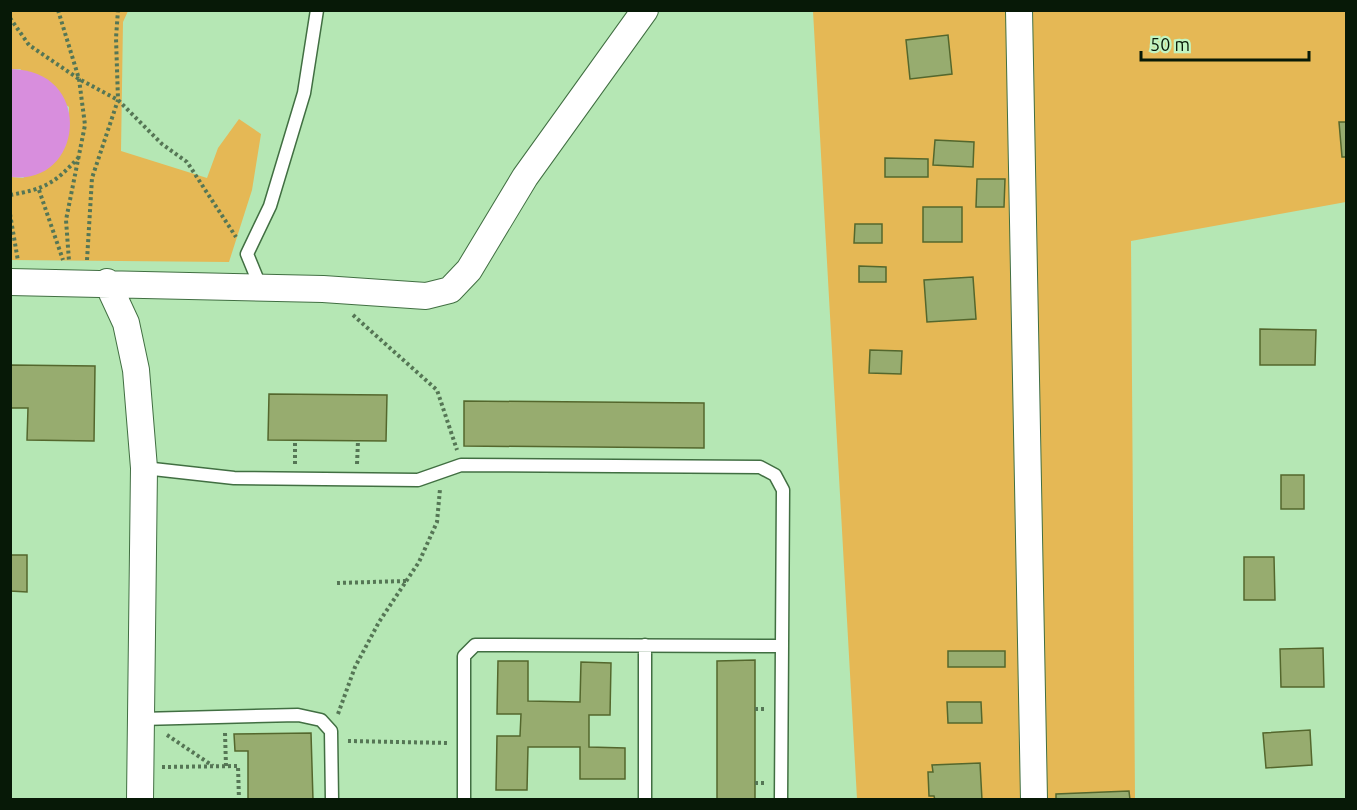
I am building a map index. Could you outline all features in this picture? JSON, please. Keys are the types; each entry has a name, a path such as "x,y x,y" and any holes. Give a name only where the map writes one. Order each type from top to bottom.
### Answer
{"street":[{"path":"16,282 323,289 426,296 450,290 470,270 525,177 645,10"},
{"path":"1019,10 1034,800"},
{"path":"88,282 126,323 136,370 144,468 140,800"}],"lane":[{"path":"261,288 247,254 270,206 304,93 317,10"},
{"path":"144,468 234,478 418,480 462,465 760,467 775,475 783,490 781,800"},
{"path":"464,800 464,656 475,645 782,646"},
{"path":"645,645 645,800"},
{"path":"141,719 298,715 321,720 331,736 332,800"}],"path":[{"path":"58,10 79,80 85,125 66,220 88,282"},
{"path":"88,282 92,178 118,100 116,38 118,10"},
{"path":"10,18 29,45 79,80 118,100 162,144 188,162 247,254"},
{"path":"10,195 39,190 58,180 79,156"},
{"path":"39,190 88,282"},
{"path":"10,214 16,282"},
{"path":"323,289 437,390 451,425 462,465"},
{"path":"442,471 437,522 419,562 379,622 354,667 331,736 464,743"},
{"path":"337,583 406,581"},
{"path":"225,717 226,766"},
{"path":"141,719 214,766"},
{"path":"140,768 238,766 239,800"}],"shaded area":[{"path":"11,11 128,11 123,22 121,151 207,178 218,148 239,119 261,134 252,190 229,262 11,260 11,177 23,178 65,147 69,126 69,107 20,69 11,69"},
{"path":"813,11 1346,11 1346,202 1131,241 1135,799 857,799"},
{"path":"11,69 38,74 57,88 67,106 70,127 65,147 54,164 35,175 11,177"}],"building":[{"path":"948,35 952,74 910,79 906,40"},
{"path":"1339,122 1346,122 1346,157 1342,157"},
{"path":"935,140 974,142 973,167 933,165"},
{"path":"885,158 928,159 928,177 885,177"},
{"path":"977,179 1005,179 1004,207 976,207"},
{"path":"923,207 962,207 962,242 923,242"},
{"path":"855,224 882,224 882,243 854,243"},
{"path":"859,266 886,267 886,282 859,282"},
{"path":"973,277 976,319 927,322 924,280"},
{"path":"1260,329 1316,330 1315,365 1260,365"},
{"path":"870,350 902,351 901,374 869,373"},
{"path":"10,365 95,366 94,441 27,440 28,408 10,408"},
{"path":"269,394 387,395 386,441 268,440"},
{"path":"464,401 704,403 704,448 464,446"},
{"path":"1281,475 1304,475 1304,509 1281,509"},
{"path":"10,555 27,555 27,592 10,591"},
{"path":"1244,557 1274,557 1275,600 1244,600"},
{"path":"1323,648 1324,687 1281,687 1280,649"},
{"path":"948,651 1005,651 1005,667 948,667"},
{"path":"755,660 755,800 717,800 717,661"},
{"path":"498,661 528,661 528,701 580,702 581,662 611,663 610,715 589,715 589,747 625,748 625,779 580,779 580,747 528,747 527,790 496,790 497,736 520,736 521,714 497,714"},
{"path":"947,702 981,702 982,723 948,723"},
{"path":"1310,730 1312,765 1266,768 1263,733"},
{"path":"311,733 313,800 248,800 248,751 235,751 234,734"},
{"path":"980,763 982,800 935,800 934,796 929,796 928,772 933,772 932,765"},
{"path":"1129,791 1130,800 1056,800 1056,794"}]}
